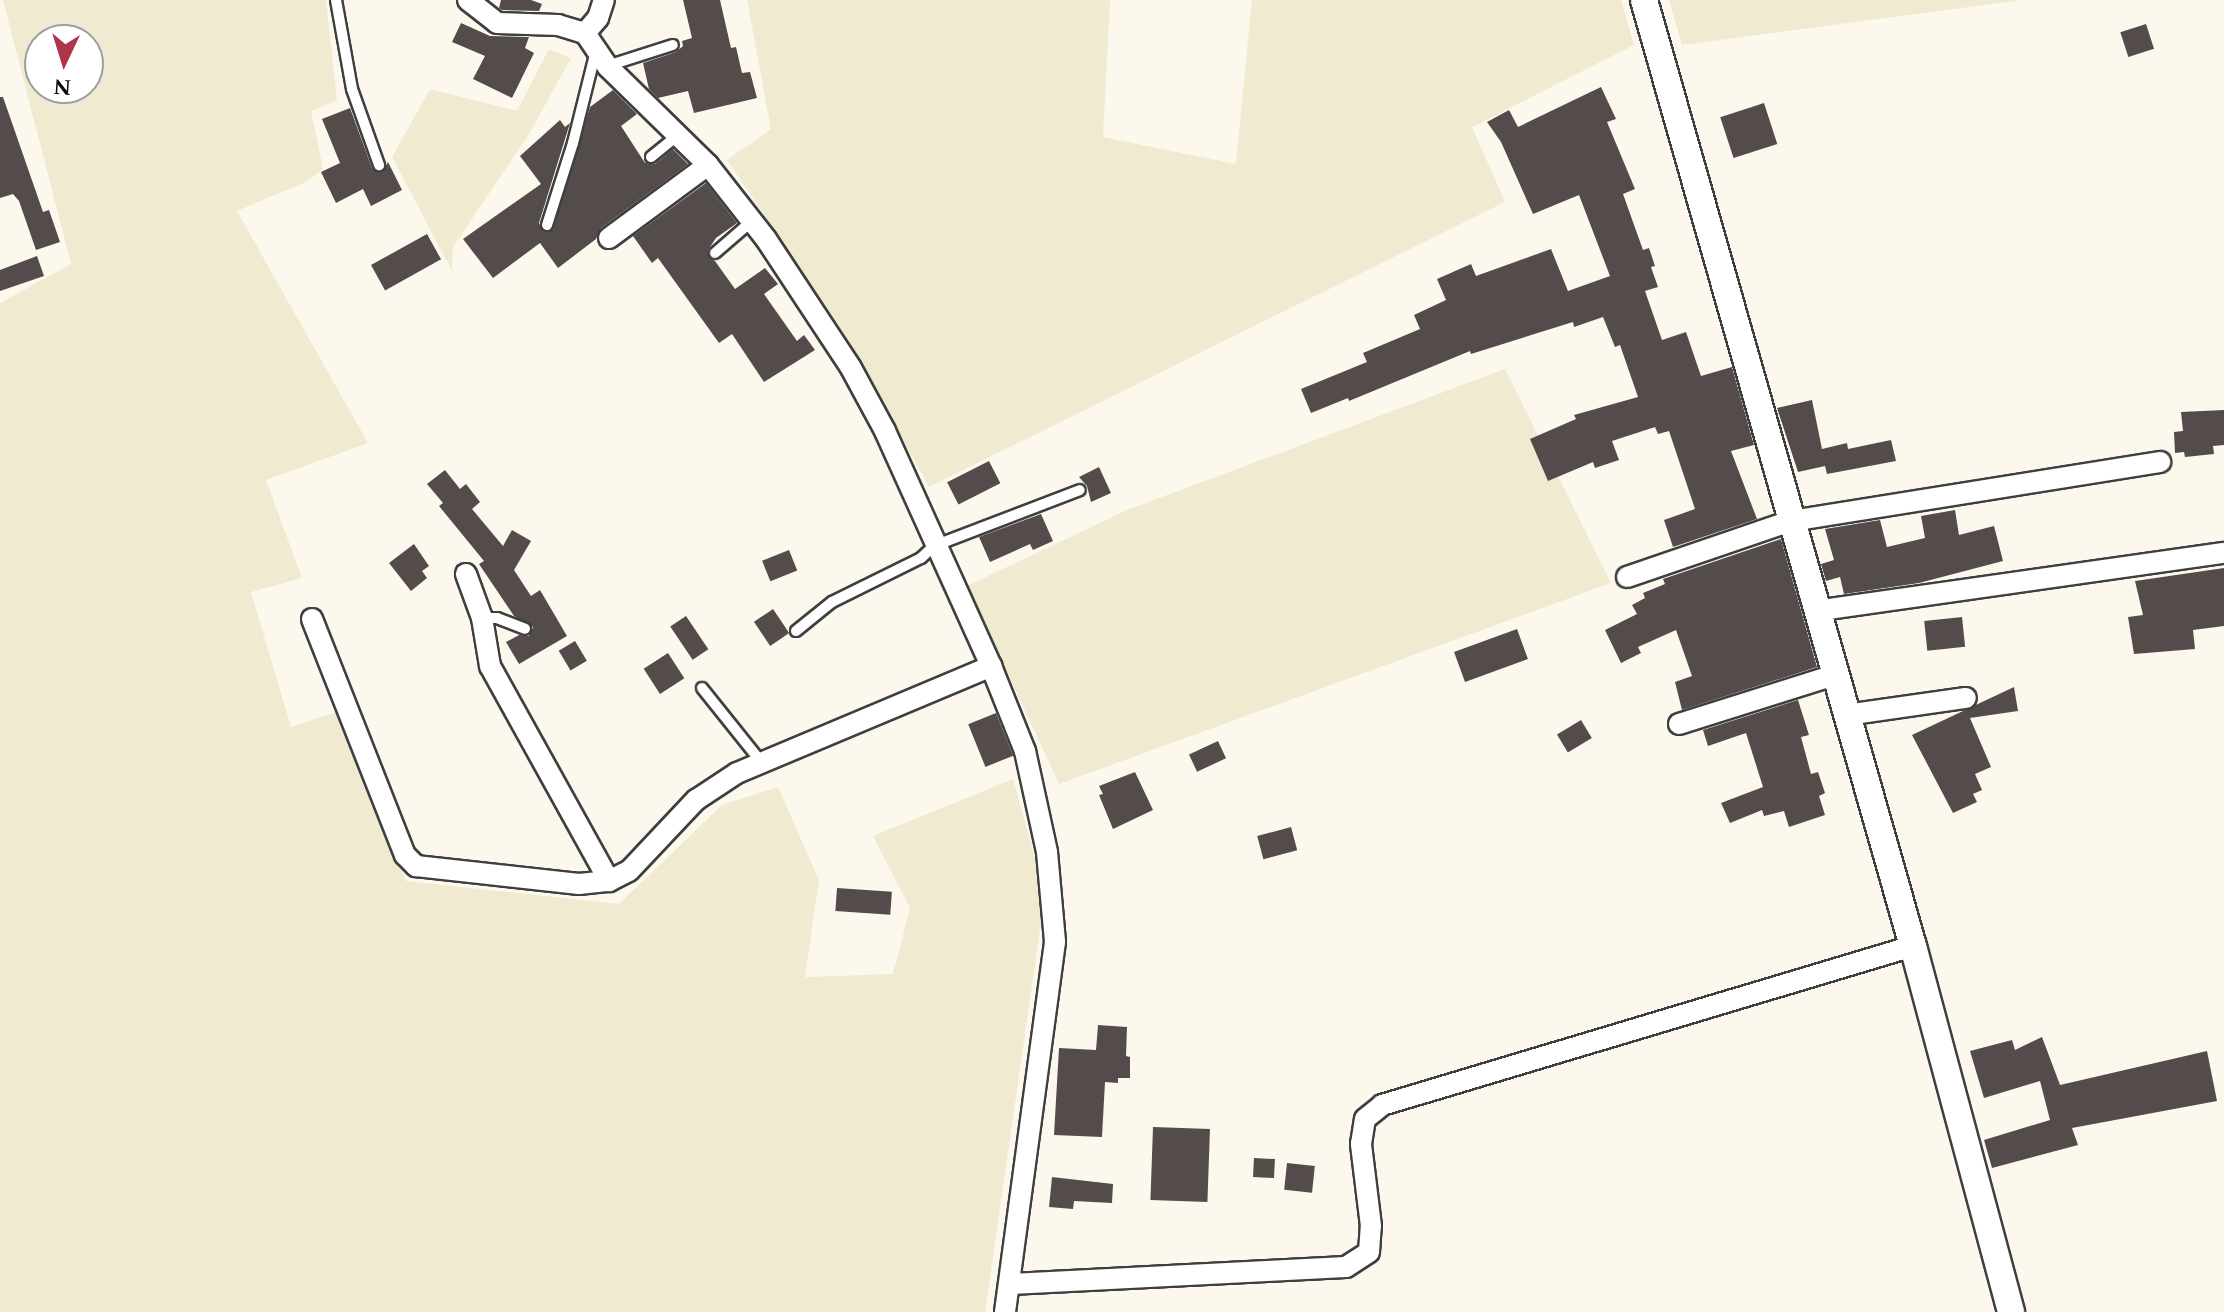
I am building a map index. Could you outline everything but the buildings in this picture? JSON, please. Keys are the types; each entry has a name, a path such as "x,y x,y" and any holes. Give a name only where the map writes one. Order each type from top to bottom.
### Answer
{"street":[{"path":"468,0 497,23 558,25 596,50 708,165 752,221 851,368 885,431 934,546 991,666 1025,751 1047,852 1055,942 1005,1312"},
{"path":"596,50 598,18 604,0"},
{"path":"1644,0 1815,611 1913,946 2011,1312"},
{"path":"609,238 708,165"},
{"path":"1627,577 1791,521 2160,462"},
{"path":"1815,611 2224,553"},
{"path":"466,574 482,618 490,666 609,881"},
{"path":"312,619 405,855 416,866 579,884 609,881 629,871 696,800 737,773 991,666"},
{"path":"1679,724 1834,675"},
{"path":"1846,715 1966,698"},
{"path":"1011,1284 1346,1267 1369,1252 1371,1226 1361,1144 1365,1119 1382,1105 1913,946"}],"lane":[{"path":"336,0 352,89 379,165"},
{"path":"547,225 573,143 596,50 673,45"},
{"path":"651,157 678,135"},
{"path":"715,253 752,221"},
{"path":"796,631 832,602 921,558 934,546 1080,490"},
{"path":"482,618 497,618 525,629"},
{"path":"702,688 762,763"}],"shaded area":[{"path":"3,0 326,0 337,100 311,111 323,169 308,181 237,211 368,443 266,480 302,578 251,592 291,727 339,711 406,881 619,904 722,805 778,787 819,880 805,977 893,974 910,908 873,836 1013,779 1045,895 985,1312 0,1312 0,303 71,264 30,104 104,104 104,24 24,24 24,82"},
{"path":"747,0 1110,0 1103,137 1236,164 1252,0 1621,0 1634,45 1472,127 1505,202 929,487 840,327 727,160 771,129"},
{"path":"1669,0 2022,0 1682,45"},
{"path":"549,49 571,58 529,134 453,247 452,271 392,157 430,89 517,111"},
{"path":"1505,369 1611,583 1059,784 967,586 1127,510"}]}
